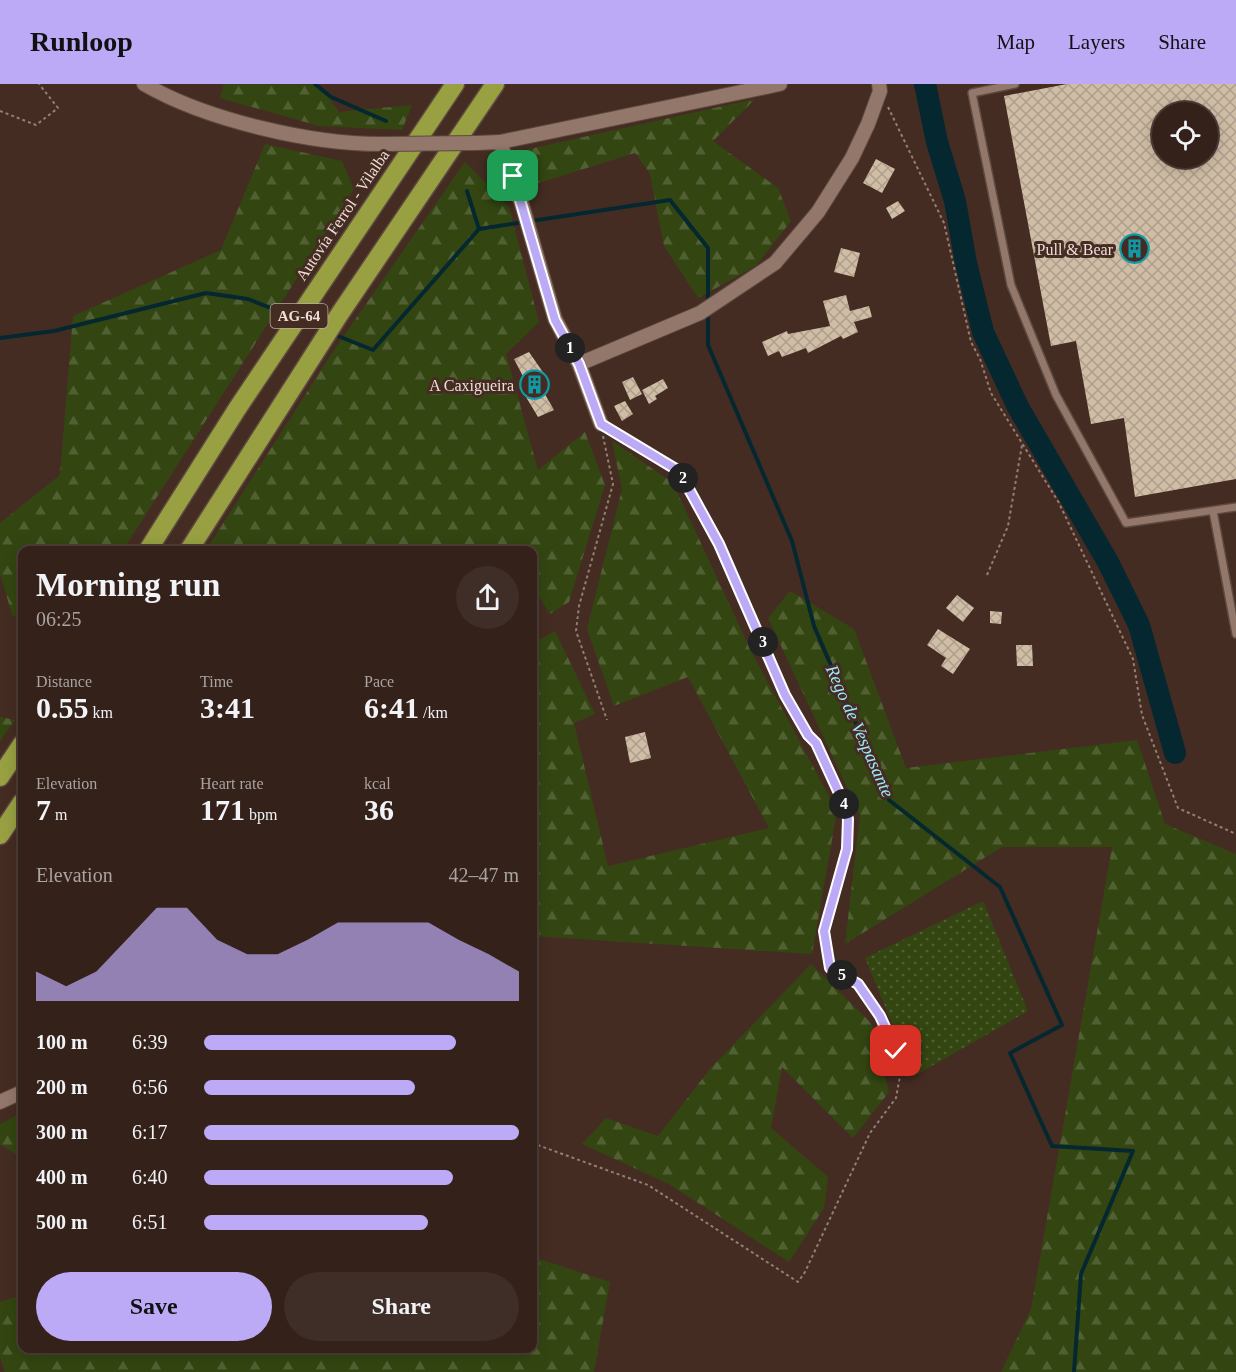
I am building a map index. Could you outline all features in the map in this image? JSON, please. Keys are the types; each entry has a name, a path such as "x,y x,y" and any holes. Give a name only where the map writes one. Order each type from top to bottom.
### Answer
{"highway":[{"name":"Autovía Ferrol - Vilalba","path":"151,546 250,389 454,84"},
{"name":"AG-64","path":"192,546 352,295 495,84"},
{"path":"0,777 18,750"},
{"path":"0,834 18,808"}],"street":[{"path":"144,84 161,94 242,123 348,144 500,142 780,84"},
{"path":"579,364 700,313 775,263 818,212 852,158 879,88"},
{"path":"500,142 523,208 555,320 579,364 601,424"},
{"path":"0,1102 18,1094"}],"lane":[{"path":"1015,84 972,93 1011,285 1056,395 1126,523 1236,507"},
{"path":"1213,511 1236,634"}],"path":[{"path":"0,111 36,125 58,108 39,84"},
{"path":"879,88 944,223 971,342 980,359 991,393 1059,503 1134,659 1142,715 1178,808 1236,834"},
{"path":"601,424 613,484 579,606 576,631 607,720"},
{"path":"537,1145 648,1185 798,1282 805,1272 870,1133 896,1098 900,1076 896,1051 880,1016 858,984 830,968 825,951 824,931 847,849 848,819 840,794 816,743 808,735 785,695 719,544 679,471 601,424"},
{"path":"987,575 1008,526 1022,445"}],"green space":[{"path":"224,84 319,84 339,112 412,105 402,130 319,126 220,98"},
{"path":"755,99 713,141 778,188 791,221 756,266 698,298 664,246 650,174 635,153 529,186 525,150"},
{"path":"265,144 342,161 354,189 126,546 18,546 18,617 12,615 0,573 0,523 60,475 73,316 221,250"},
{"path":"465,162 509,207 539,322 506,354 538,470 585,432 605,485 569,602 550,614 537,593 537,546 209,546 334,350"},
{"path":"612,441 673,483 751,651 837,811 812,954 537,936 537,641 555,631 595,714 574,723 608,866 769,828 688,677 614,706 587,629 622,489"},
{"path":"790,591 854,629 906,768 1137,740 1165,824 1236,854 1236,1372 1001,1372 1031,1309 1112,847 1002,847 845,944 860,815 768,618"},
{"path":"0,717 15,720 0,741"},
{"path":"983,901 1028,1011 914,1076 865,958"},
{"path":"811,964 872,1024 889,1092 853,1138 782,1067 771,1128 828,1177 824,1208 789,1262 669,1184 582,1144 606,1118 658,1136 710,1069"},
{"path":"18,1115 18,1155 0,1144 0,1124"},
{"path":"537,1258 610,1282 594,1372 5,1372 0,1358 0,1302 18,1296 18,1353 537,1353"}],"building":[{"name":"Pull & Bear","path":"1067,84 1236,84 1236,479 1135,497 1124,418 1091,424 1076,341 1051,346 1004,96"},
{"path":"876,159 895,169 882,193 863,183"},
{"path":"898,201 905,211 892,219 886,208"},
{"path":"841,248 860,253 854,277 834,272"},
{"path":"846,295 850,311 869,306 872,317 854,322 858,332 843,339 841,336 808,353 806,348 782,357 779,351 768,356 762,342 787,331 788,334 830,326 823,301"},
{"name":"A Caxigueira","path":"529,352 547,378 543,379 548,387 542,389 554,410 538,417 520,387 527,384 514,359"},
{"path":"633,377 642,394 630,400 622,382"},
{"path":"663,379 668,388 655,396 657,399 649,404 642,390"},
{"path":"625,401 633,414 622,421 614,406"},
{"path":"957,595 974,608 963,622 946,608"},
{"path":"990,611 1002,612 1001,624 990,623"},
{"path":"938,629 970,649 953,674 941,666 946,658 927,645"},
{"path":"1016,645 1032,645 1033,666 1017,666"},
{"path":"645,732 651,758 630,763 625,737"}],"waterway":[{"name":"Rego de Vespasante","path":"315,84 331,97 386,121"},
{"path":"925,84 937,142 955,201 966,263 983,332 1018,407 1108,562 1139,625 1175,753"},
{"name":"Rego de Vespasante","path":"467,191 479,229 670,200 708,248 708,304"},
{"path":"333,334 373,350 479,229"},
{"path":"0,338 54,331 206,293 248,299 293,317"},
{"name":"Rego de Vespasante","path":"708,311 708,345 792,541 814,626 889,800 1000,887 1062,1025 1010,1053 1052,1146 1133,1151 1081,1274 1074,1372"},
{"path":"303,321 324,330"}],"place":[{"name":"Pull & Bear","path":"1134,249"},
{"name":"A Caxigueira","path":"535,385"}],"route":[{"path":"513,176 555,320 579,364 601,424 679,471 719,544 774,664 785,695 808,735 816,743 844,804 848,819 847,849 824,931 825,951 830,968 858,984 880,1016 896,1051"}]}
